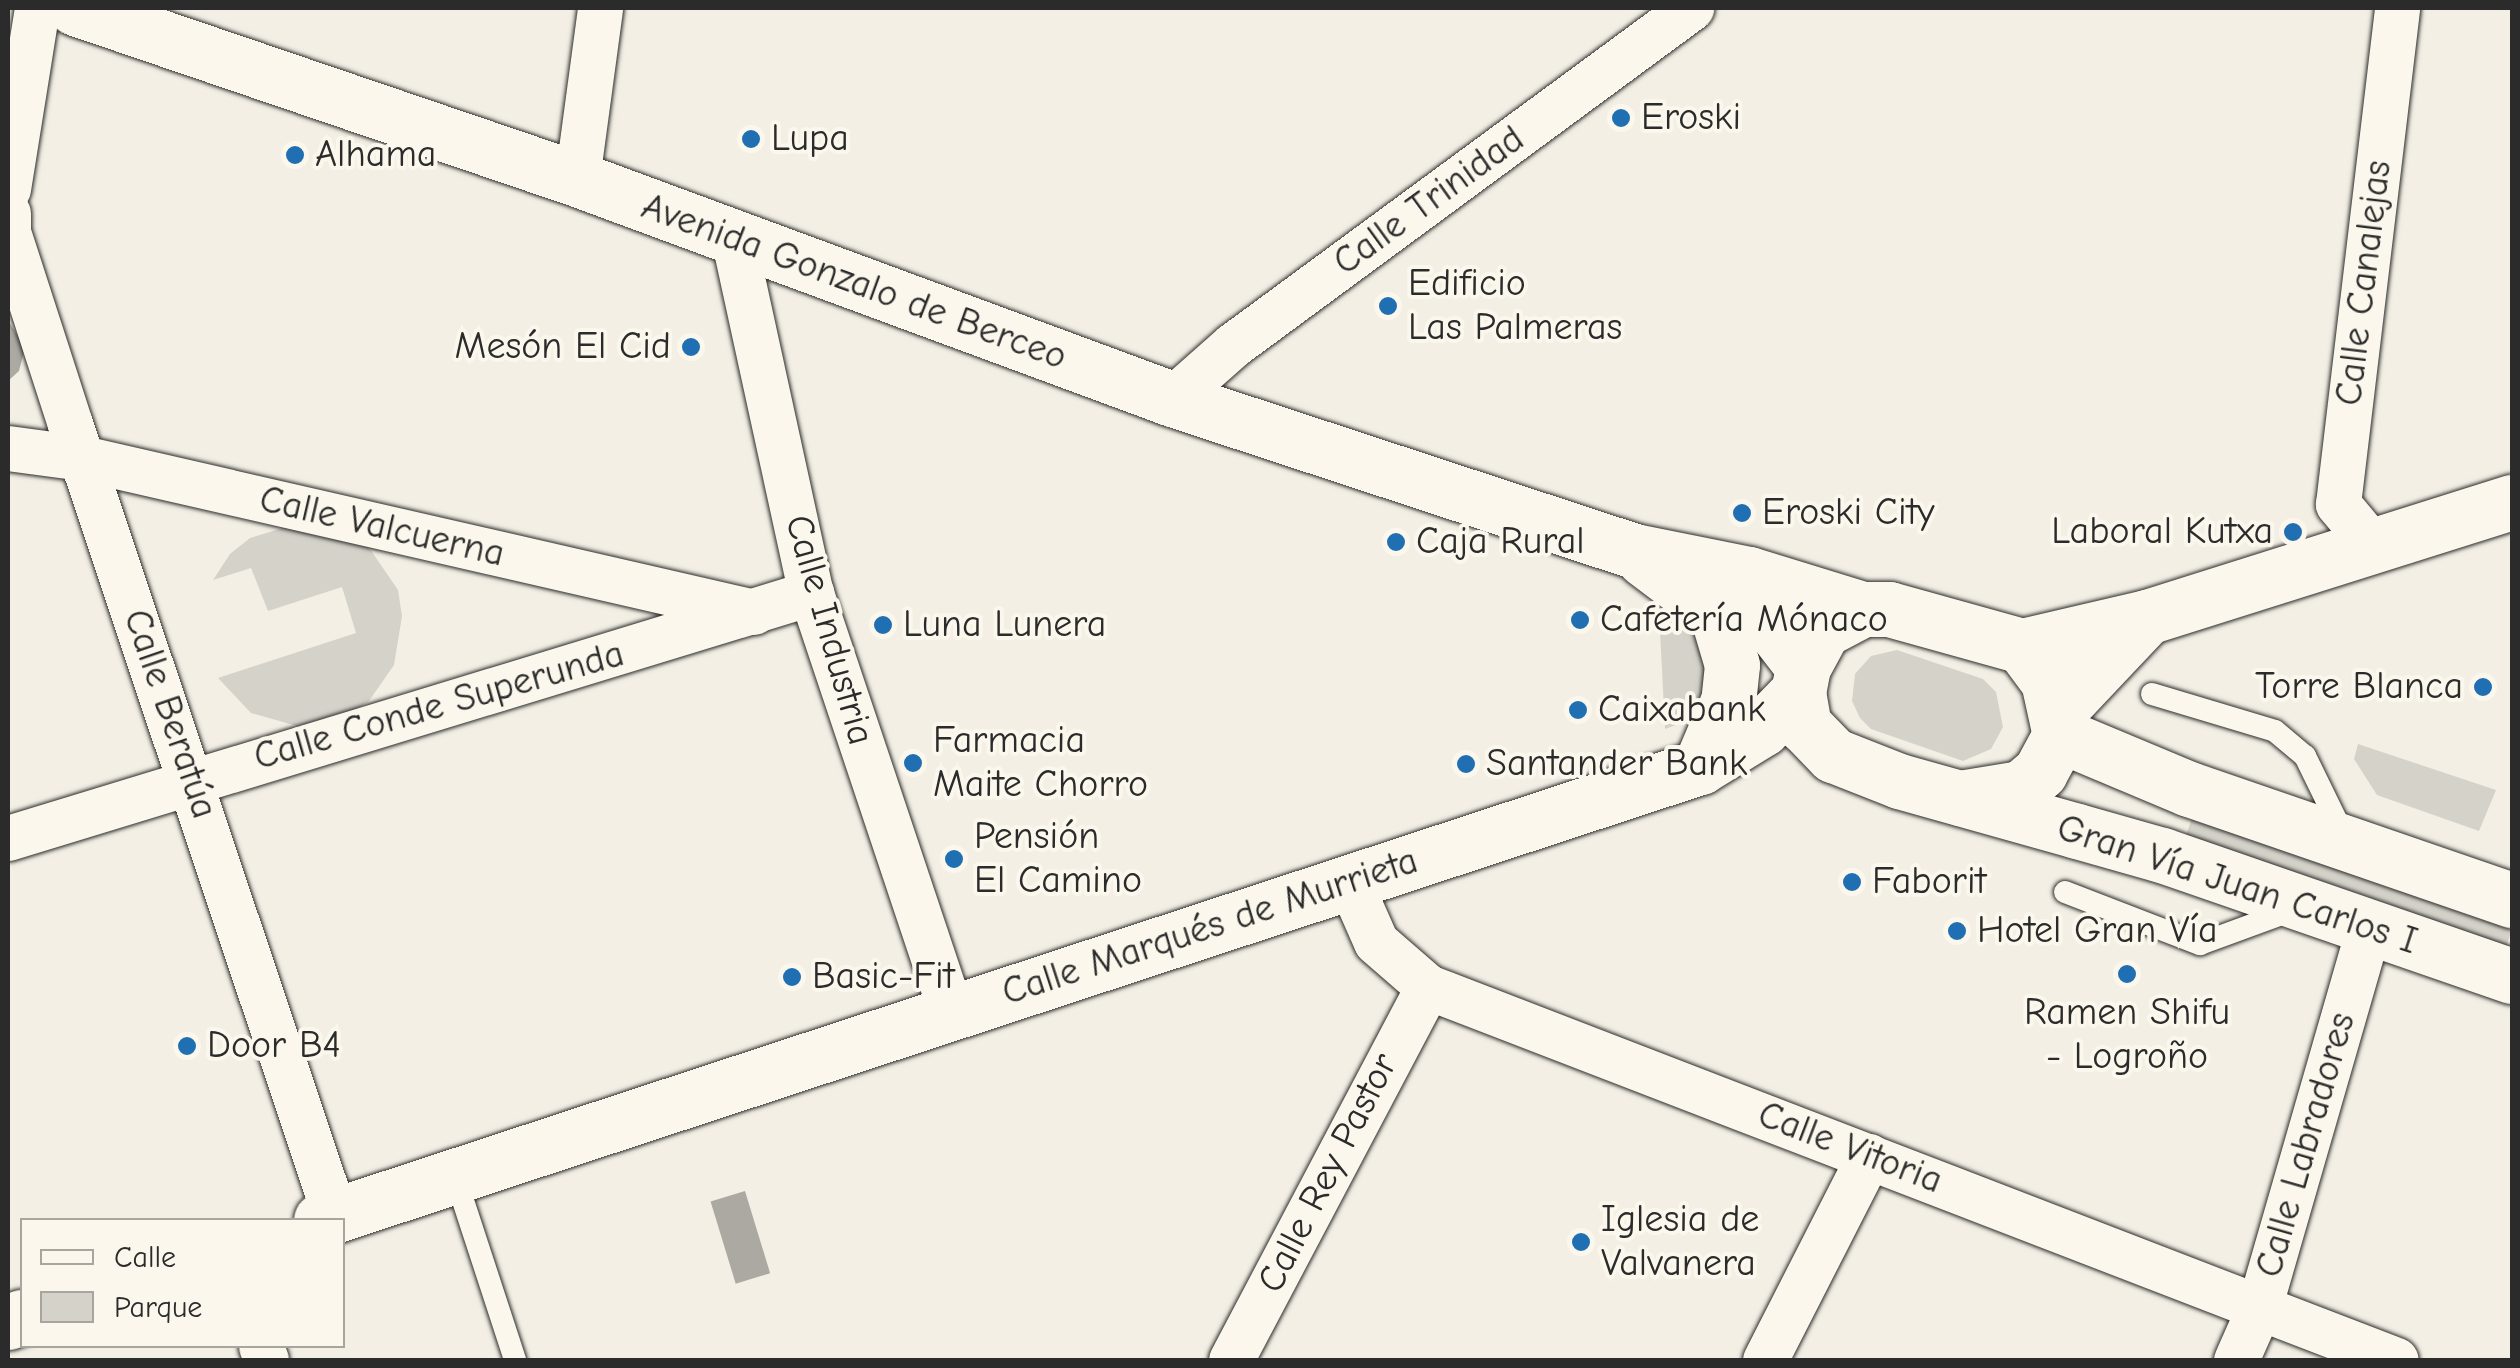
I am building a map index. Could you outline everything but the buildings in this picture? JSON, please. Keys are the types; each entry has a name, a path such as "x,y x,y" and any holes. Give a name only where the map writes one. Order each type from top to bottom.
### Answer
{"main road":[{"name":"Avenida Gonzalo de Berceo","path":"76,8 577,180 1172,399 1634,551 1749,574 1864,609"},
{"path":"2146,617 2060,722 2040,772 2021,788 1960,798 1832,755 1804,725 1801,679 1824,630 1864,609 1890,609 2022,646 2146,617 2512,502"},
{"name":"Avenida Gonzalo de Berceo","path":"1634,551 1773,628 1801,679"},
{"name":"Avenida Gonzalo de Berceo","path":"1634,551 1716,614 1732,664 1728,700 1700,767"},
{"path":"2022,646 2060,722"},
{"name":"Calle Marqués de Murrieta","path":"1700,767 1762,728 1801,679"},
{"name":"Gran Vía Juan Carlos I","path":"2060,722 2188,789 2512,900"},
{"name":"Calle Marqués de Murrieta","path":"328,1218 1700,767 1792,757 1869,770"},
{"name":"Gran Vía Juan Carlos I","path":"1960,798 2162,855 2512,976"}],"street":[{"path":"8,188 37,8"},
{"path":"577,180 600,8"},
{"name":"Calle Trinidad","path":"1172,399 1233,346 1691,8"},
{"name":"Calle Canalejas","path":"2373,546 2338,504 2398,8"},
{"name":"Calle Beratúa","path":"8,214 8,232 190,778 328,1218"},
{"name":"Calle Industria","path":"734,240 811,593 951,1011"},
{"name":"Calle Valcuerna","path":"8,448 82,458 756,612"},
{"name":"Calle Conde Superunda","path":"8,838 190,778 811,593"},
{"name":"Calle Vitoria","path":"1350,883 1376,942 1428,986 2396,1360"},
{"name":"Calle Labradores","path":"2236,1360 2259,1308 2369,926"},
{"name":"Calle Rey Pastor","path":"1231,1360 1428,986"},
{"path":"1765,1360 1869,1156"}],"lane":[{"path":"2152,694 2275,732 2305,756 2346,842"},
{"path":"2064,892 2200,944 2306,905"},
{"path":"455,1176 515,1360"}],"green space":[{"path":"299,523 350,535 370,549 398,590 402,616 394,665 369,701 349,713 297,726 251,713 218,678 356,633 342,587 268,611 251,568 213,580 230,554 250,538"},
{"path":"1659,611 1695,624 1707,657 1706,692 1693,719 1665,729"},
{"path":"1897,650 1983,679 1996,692 2003,727 1991,749 1963,761 1871,729 1860,718 1852,701 1855,674 1871,656"},
{"path":"2358,744 2496,790 2479,831 2377,795 2354,759"},
{"path":"2192,818 2512,928 2505,951 2184,841"}],"shaded area":[{"path":"8,320 25,348 19,371 8,381"},
{"path":"745,1191 770,1273 736,1284 711,1202"}],"place":[{"name":"Eroski","path":"1621,118"},
{"name":"Lupa","path":"751,139"},
{"name":"Alhama","path":"295,155"},
{"name":"Edificio Las Palmeras","path":"1388,306"},
{"name":"Mesón El Cid","path":"691,347"},
{"name":"Eroski City","path":"1742,513"},
{"name":"Laboral Kutxa","path":"2293,532"},
{"name":"Caja Rural","path":"1396,542"},
{"name":"Cafetería Mónaco","path":"1580,620"},
{"name":"Luna Lunera","path":"883,625"},
{"name":"Torre Blanca","path":"2483,687"},
{"name":"Caixabank","path":"1578,710"},
{"name":"Farmacia Maite Chorro","path":"913,763"},
{"name":"Santander Bank","path":"1466,764"},
{"name":"Pensión El Camino","path":"954,859"},
{"name":"Faborit","path":"1852,882"},
{"name":"Hotel Gran Vía","path":"1957,931"},
{"name":"Ramen Shifu - Logroño","path":"2127,974"},
{"name":"Basic-Fit","path":"792,977"},
{"name":"Door B4","path":"187,1046"},
{"name":"Iglesia de Valvanera","path":"1581,1242"}]}
